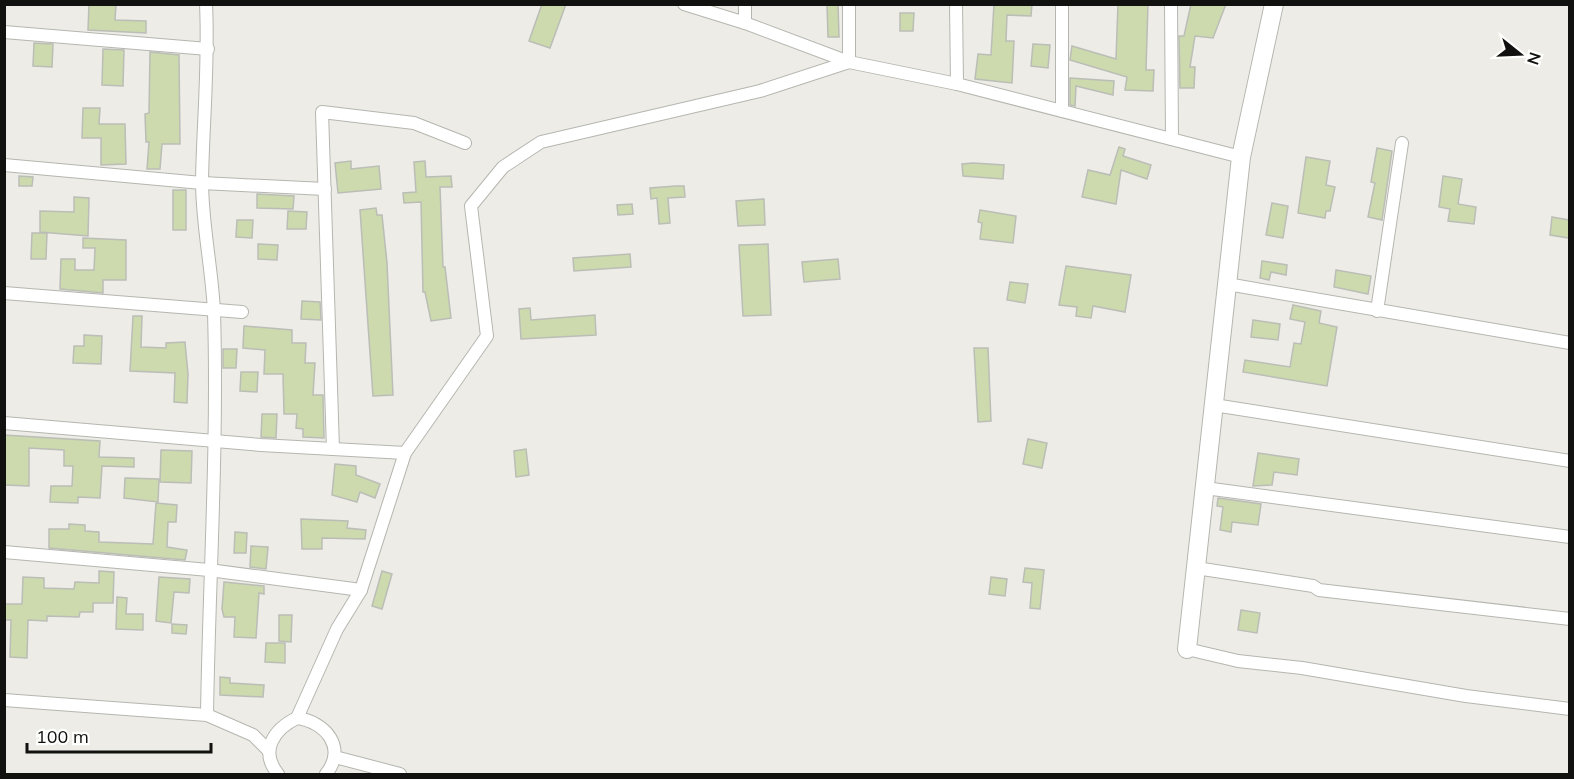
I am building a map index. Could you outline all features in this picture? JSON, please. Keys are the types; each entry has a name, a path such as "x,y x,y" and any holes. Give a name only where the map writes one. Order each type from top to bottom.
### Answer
{"street":[{"path":"206,4 208,49 202,183 214,310 215,440 209,570 207,716"},
{"path":"684,4 745,23 849,62 957,84 1241,157"},
{"path":"745,4 745,23"},
{"path":"849,4 849,62"},
{"path":"956,4 957,84"},
{"path":"1062,4 1062,111"},
{"path":"1171,4 1172,140"},
{"path":"1274,4 1241,157 1187,648 1238,661 1302,668 1466,696 1569,709"},
{"path":"4,32 208,49"},
{"path":"278,774 270,760 271,742 279,729 297,718 338,629 361,590 405,453 487,336 471,206 503,167 541,142 760,91 849,62"},
{"path":"333,449 322,112 414,123 465,143"},
{"path":"1377,311 1402,143"},
{"path":"4,165 202,183 325,189"},
{"path":"1227,284 1569,343"},
{"path":"4,293 242,312"},
{"path":"1214,405 1569,460"},
{"path":"4,423 405,453"},
{"path":"1205,488 1569,537"},
{"path":"4,552 209,570 361,590"},
{"path":"1196,568 1313,586 1319,590 1569,619"},
{"path":"4,700 207,716 254,735 269,751"},
{"path":"297,718 322,726 332,738 334,757 326,774"},
{"path":"334,757 400,774"}],"building":[{"path":"89,4 116,4 115,20 146,21 146,33 88,30"},
{"path":"542,4 566,4 550,48 529,41"},
{"path":"827,4 838,4 839,37 828,37"},
{"path":"994,4 1032,4 1031,16 1007,15 1006,41 1014,41 1012,83 975,79 978,54 991,55"},
{"path":"1118,4 1148,4 1146,70 1154,70 1153,91 1125,90 1127,77 1070,60 1072,46 1116,59"},
{"path":"1191,4 1226,4 1213,38 1195,36 1190,67 1195,67 1194,88 1180,88 1179,36 1184,36"},
{"path":"900,13 914,13 913,31 900,31"},
{"path":"34,43 53,44 52,67 33,66"},
{"path":"1033,44 1050,45 1048,68 1031,66"},
{"path":"103,49 124,50 123,86 102,85"},
{"path":"150,52 179,55 180,144 162,144 160,169 147,169 149,142 146,142 145,114 149,113"},
{"path":"1070,78 1114,81 1113,95 1076,86 1075,106 1070,105"},
{"path":"83,108 100,108 99,124 125,124 126,164 101,165 101,138 82,138"},
{"path":"1119,147 1125,149 1123,156 1151,165 1147,179 1121,170 1116,204 1082,197 1088,170 1110,175"},
{"path":"1377,148 1392,151 1382,220 1368,217 1375,183 1371,182"},
{"path":"1306,157 1330,161 1326,185 1335,187 1330,211 1326,211 1325,218 1298,213"},
{"path":"351,161 351,169 379,166 381,189 338,193 335,163"},
{"path":"425,161 426,177 451,176 452,187 440,187 443,267 445,267 451,318 431,321 425,292 423,292 421,202 404,203 403,193 416,192 414,162"},
{"path":"962,164 1004,165 1003,179 963,176"},
{"path":"19,176 33,177 32,186 19,186"},
{"path":"1443,176 1462,179 1458,204 1476,207 1474,224 1448,221 1450,209 1439,207"},
{"path":"684,186 685,197 668,198 670,223 659,224 657,198 651,199 650,188"},
{"path":"173,190 186,190 186,230 173,230"},
{"path":"257,194 294,196 293,209 257,208"},
{"path":"74,197 89,198 88,236 40,232 40,211 74,212"},
{"path":"764,199 765,225 738,226 736,201"},
{"path":"1272,203 1288,206 1283,238 1266,235"},
{"path":"632,204 633,214 618,215 617,205"},
{"path":"376,208 377,215 382,215 387,263 393,395 373,396 360,210"},
{"path":"980,210 1016,216 1013,243 980,239 982,223 978,222"},
{"path":"288,211 307,212 306,229 287,229"},
{"path":"1552,217 1569,220 1569,238 1550,235"},
{"path":"237,220 253,220 252,238 236,237"},
{"path":"32,233 47,233 46,259 31,259"},
{"path":"83,238 126,240 126,280 103,280 103,293 60,289 61,259 75,259 75,270 94,270 95,248 83,248"},
{"path":"258,244 278,245 277,260 258,259"},
{"path":"768,244 771,315 743,316 739,245"},
{"path":"630,254 631,267 574,271 573,258"},
{"path":"838,259 840,279 804,282 802,262"},
{"path":"1262,261 1287,265 1286,275 1271,272 1269,280 1260,278"},
{"path":"1066,266 1131,275 1125,312 1093,306 1091,318 1076,316 1077,307 1059,305"},
{"path":"1336,270 1371,276 1368,294 1334,287"},
{"path":"1010,282 1028,284 1025,303 1007,300"},
{"path":"302,301 320,302 321,320 301,319"},
{"path":"1293,305 1321,311 1319,323 1337,327 1327,386 1243,372 1245,360 1290,367 1294,343 1301,344 1305,322 1290,319"},
{"path":"530,308 531,320 595,315 596,335 521,339 519,309"},
{"path":"133,316 142,316 141,347 166,348 166,343 185,342 188,374 187,403 174,402 175,373 130,371"},
{"path":"1253,320 1280,324 1278,340 1251,337"},
{"path":"244,326 292,330 292,343 306,343 305,363 315,363 313,395 323,395 324,438 303,437 303,429 296,428 297,414 284,414 283,374 264,374 265,350 243,348"},
{"path":"84,335 102,336 101,364 73,363 74,346 84,346"},
{"path":"974,348 988,348 991,421 978,422"},
{"path":"223,349 237,349 236,368 223,368"},
{"path":"241,372 258,372 257,392 240,391"},
{"path":"262,414 277,414 276,438 261,437"},
{"path":"4,435 100,441 99,457 134,458 134,467 102,466 100,498 78,497 78,503 50,502 51,486 72,486 73,466 64,466 64,450 29,448 29,486 4,485"},
{"path":"1028,439 1047,443 1042,468 1023,464"},
{"path":"526,449 529,475 516,477 514,451"},
{"path":"161,450 192,451 191,483 160,482"},
{"path":"1258,453 1299,459 1297,475 1274,472 1272,485 1253,486"},
{"path":"335,464 356,466 356,475 380,484 375,498 360,492 357,502 332,495"},
{"path":"125,478 159,479 158,502 124,498"},
{"path":"1218,498 1261,504 1258,525 1232,522 1231,532 1220,530 1223,507 1217,506"},
{"path":"156,503 177,505 176,522 168,522 167,547 187,550 185,560 49,548 49,529 69,529 69,524 85,525 85,531 99,532 99,542 153,544"},
{"path":"301,519 348,521 347,528 366,530 365,539 322,538 322,549 302,549"},
{"path":"235,532 247,533 246,553 234,553"},
{"path":"251,546 268,547 266,569 250,567"},
{"path":"1025,568 1044,570 1040,609 1030,608 1032,583 1023,582"},
{"path":"99,571 114,572 113,603 93,603 93,612 80,612 79,617 47,616 47,621 28,620 27,658 10,657 11,620 4,620 4,604 22,604 23,577 44,578 44,588 74,589 75,582 99,583"},
{"path":"382,571 392,574 382,609 372,606"},
{"path":"159,577 190,579 189,593 174,592 171,623 156,621"},
{"path":"991,577 1007,579 1005,596 989,594"},
{"path":"224,582 264,586 264,594 259,593 256,638 234,637 235,617 224,617 222,609"},
{"path":"117,597 127,598 126,614 143,614 143,630 116,629"},
{"path":"1241,610 1260,613 1257,633 1238,630"},
{"path":"279,615 292,615 291,642 279,641"},
{"path":"172,624 187,625 186,634 172,633"},
{"path":"266,643 285,643 285,663 265,662"},
{"path":"220,677 230,678 230,683 264,685 263,697 220,695"}]}
